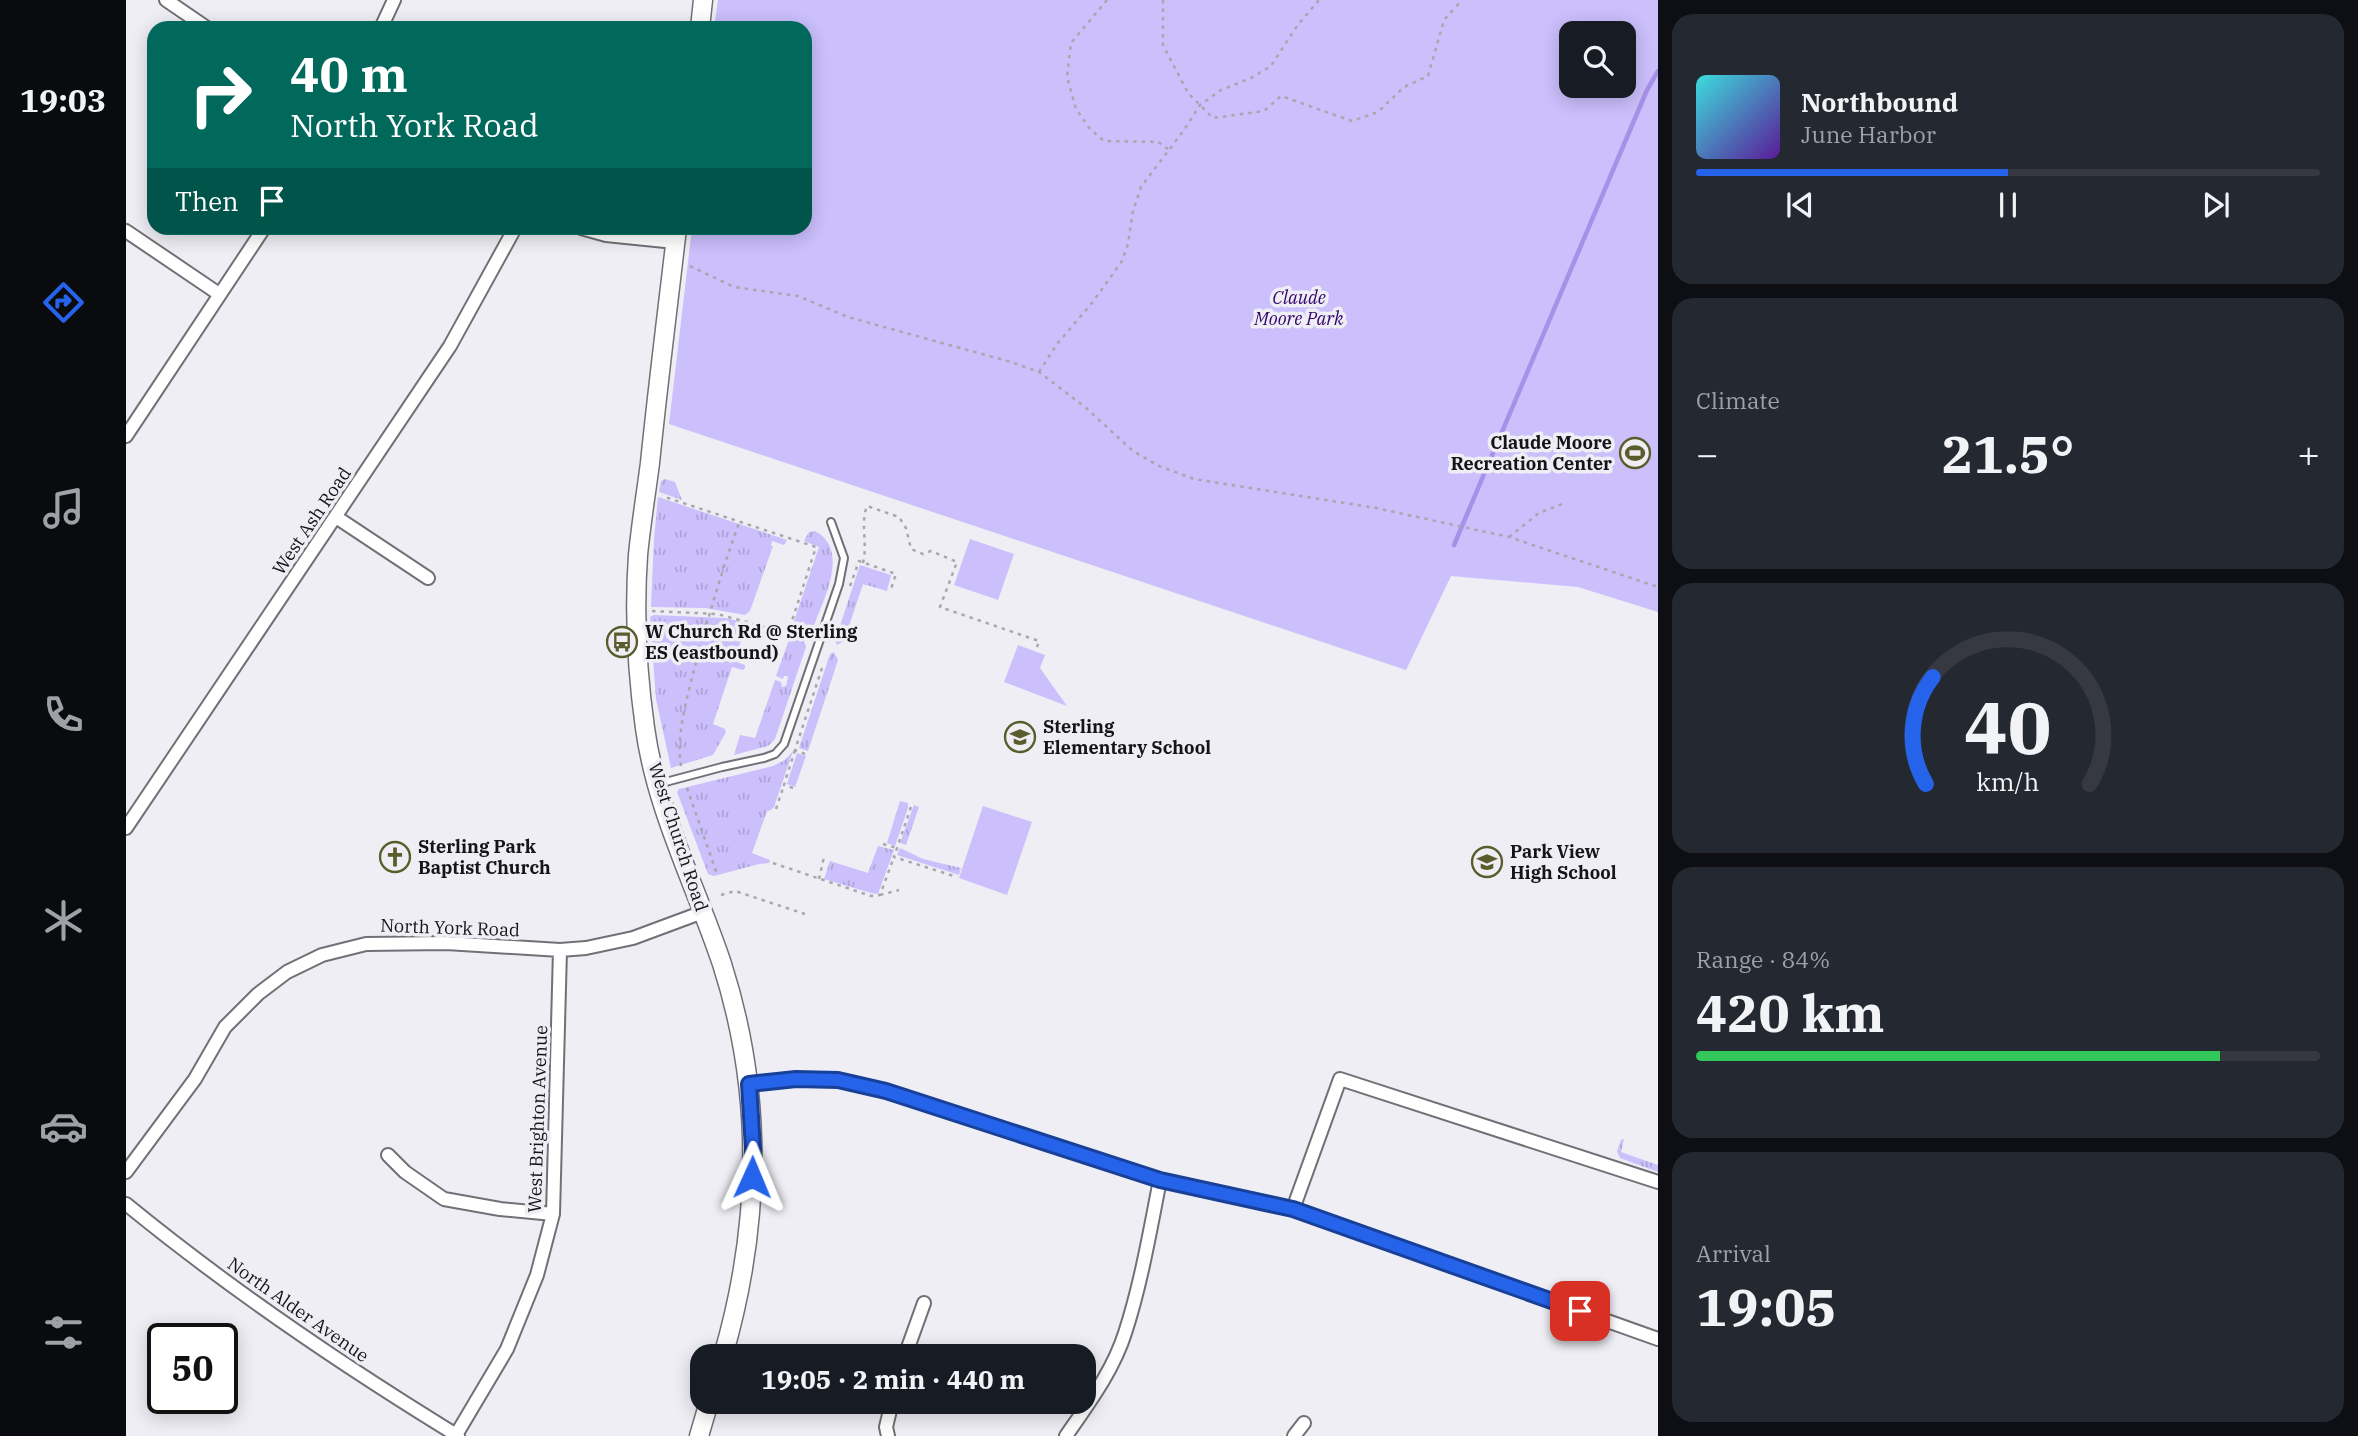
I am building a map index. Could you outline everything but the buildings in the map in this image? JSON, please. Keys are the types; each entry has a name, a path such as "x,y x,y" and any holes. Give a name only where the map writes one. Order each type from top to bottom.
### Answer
{"main road":[{"path":"701,21 704,0"},
{"name":"West Church Road","path":"676,235 638,555 638,666 645,731 658,784 731,998 749,1084 753,1149 750,1233 726,1344"},
{"path":"699,1436 705,1414"}],"street":[{"path":"166,0 197,21"},
{"path":"384,21 394,0"},
{"path":"126,231 219,294"},
{"path":"126,436 259,235"},
{"name":"West Ash Road","path":"126,828 450,346 511,235"},
{"path":"607,235 676,235"},
{"path":"336,517 428,578"},
{"name":"North York Road","path":"126,1172 195,1079 225,1027 258,994 287,972 322,955 366,944 446,943 560,950 586,948 633,937 703,912"},
{"name":"West Brighton Avenue","path":"457,1436 507,1349 537,1275 554,1214 560,950"},
{"path":"749,1084 796,1079 838,1080 886,1091 1160,1180 1293,1209 1658,1339"},
{"path":"1293,1209 1340,1079 1658,1182"},
{"path":"388,1155 405,1172 444,1199 499,1209 554,1214"},
{"path":"1066,1436 1092,1400 1125,1334 1160,1180"},
{"name":"North Alder Avenue","path":"126,1204 177,1246 279,1322 457,1436"},
{"path":"909,1344 924,1303"},
{"path":"888,1436 886,1427 889,1414"},
{"path":"1294,1436 1304,1423"}],"lane":[{"path":"658,784 722,766 764,758 775,754 784,744 839,584 844,558 831,522"}],"path":[{"path":"1107,0 1071,43 1067,77 1076,109 1090,129 1104,141 1158,142 1168,149"},
{"path":"1163,0 1163,45 1188,93 1213,118 1264,111 1281,96 1352,121 1378,112 1404,87 1428,76 1444,20 1462,0"},
{"path":"1039,372 1057,344 1092,303 1122,261 1129,244 1133,211 1141,187 1200,105 1221,90 1251,78 1271,66 1297,26 1319,0"},
{"path":"683,264 734,287 798,296 848,317 1039,372 1085,407 1133,451 1159,466 1194,479 1376,508 1509,537 1658,587"},
{"path":"658,495 816,547 788,633"},
{"path":"1509,537 1539,513 1562,504"},
{"path":"863,563 866,550 863,518 867,506 899,517 906,528 911,549 923,554 931,551 957,562 940,607 1039,641 1036,650"},
{"path":"681,766 679,754 687,698 709,614 740,522"},
{"path":"850,586 859,561 895,574 891,589"},
{"path":"649,611 709,614 744,620 806,639"},
{"path":"776,809 825,659"},
{"path":"796,751 805,754"},
{"path":"784,785 793,788"},
{"path":"687,789 717,874"},
{"path":"880,895 911,807"},
{"path":"883,844 904,847"},
{"path":"819,879 824,857"},
{"path":"894,857 957,877"},
{"path":"773,863 871,896 899,890"},
{"path":"721,895 735,891 805,914"}],"green space":[{"name":"Claude Moore Park","path":"718,0 1658,0 1658,612 1578,587 1451,576 1406,670 669,424 691,235 812,235 812,21 715,21"},
{"path":"665,479 675,482 682,500 659,492 661,481"},
{"path":"658,497 787,540 784,545 772,541 773,546 750,611 745,615 705,608 651,607"},
{"path":"815,531 826,540 833,564 821,608 811,633 806,635 791,630 819,547 804,541 809,532"},
{"path":"970,539 1014,554 998,600 954,585"},
{"path":"860,565 891,575 887,591 863,584 844,641 837,645 835,641"},
{"path":"650,617 725,618 743,622 746,626 734,661 745,665 745,668 743,670 732,667 713,724 726,732 713,755 671,768 656,699"},
{"path":"790,637 804,641 806,647 775,739 768,746 734,755 740,735 755,738 775,680 781,682 782,687 786,686 788,676 783,679 776,676"},
{"path":"1018,645 1045,655 1040,668 1067,706 1004,682"},
{"path":"834,652 838,660 808,751 799,748 830,654"},
{"path":"793,751 774,807 767,811 752,853 770,860 769,863 714,876 708,874 677,792 679,789 773,766 785,760"},
{"path":"797,753 806,756 795,787 787,784"},
{"path":"900,801 908,803 908,808 895,846 887,843"},
{"path":"914,805 919,807 906,845 900,843"},
{"path":"983,806 1032,822 1007,895 959,878"},
{"path":"878,846 894,850 878,894 824,879 830,861 868,873"},
{"path":"900,848 923,859 961,868 959,875 897,855"},
{"path":"1624,1139 1621,1152 1658,1165 1658,1172 1620,1158 1617,1151"}],"waterway":[{"path":"1454,545 1647,90 1658,71"}],"place":[{"name":"Claude Moore Recreation Center","path":"1635,453"},
{"name":"W Church Rd @ Sterling ES (eastbound)","path":"622,642"},
{"name":"Sterling Elementary School","path":"1020,737"},
{"name":"Sterling Park Baptist Church","path":"395,857"},
{"name":"Park View High School","path":"1487,862"}],"route":[{"path":"752,1177 749,1084 796,1079 838,1080 939,1107 1160,1180 1293,1209 1580,1311"}]}
